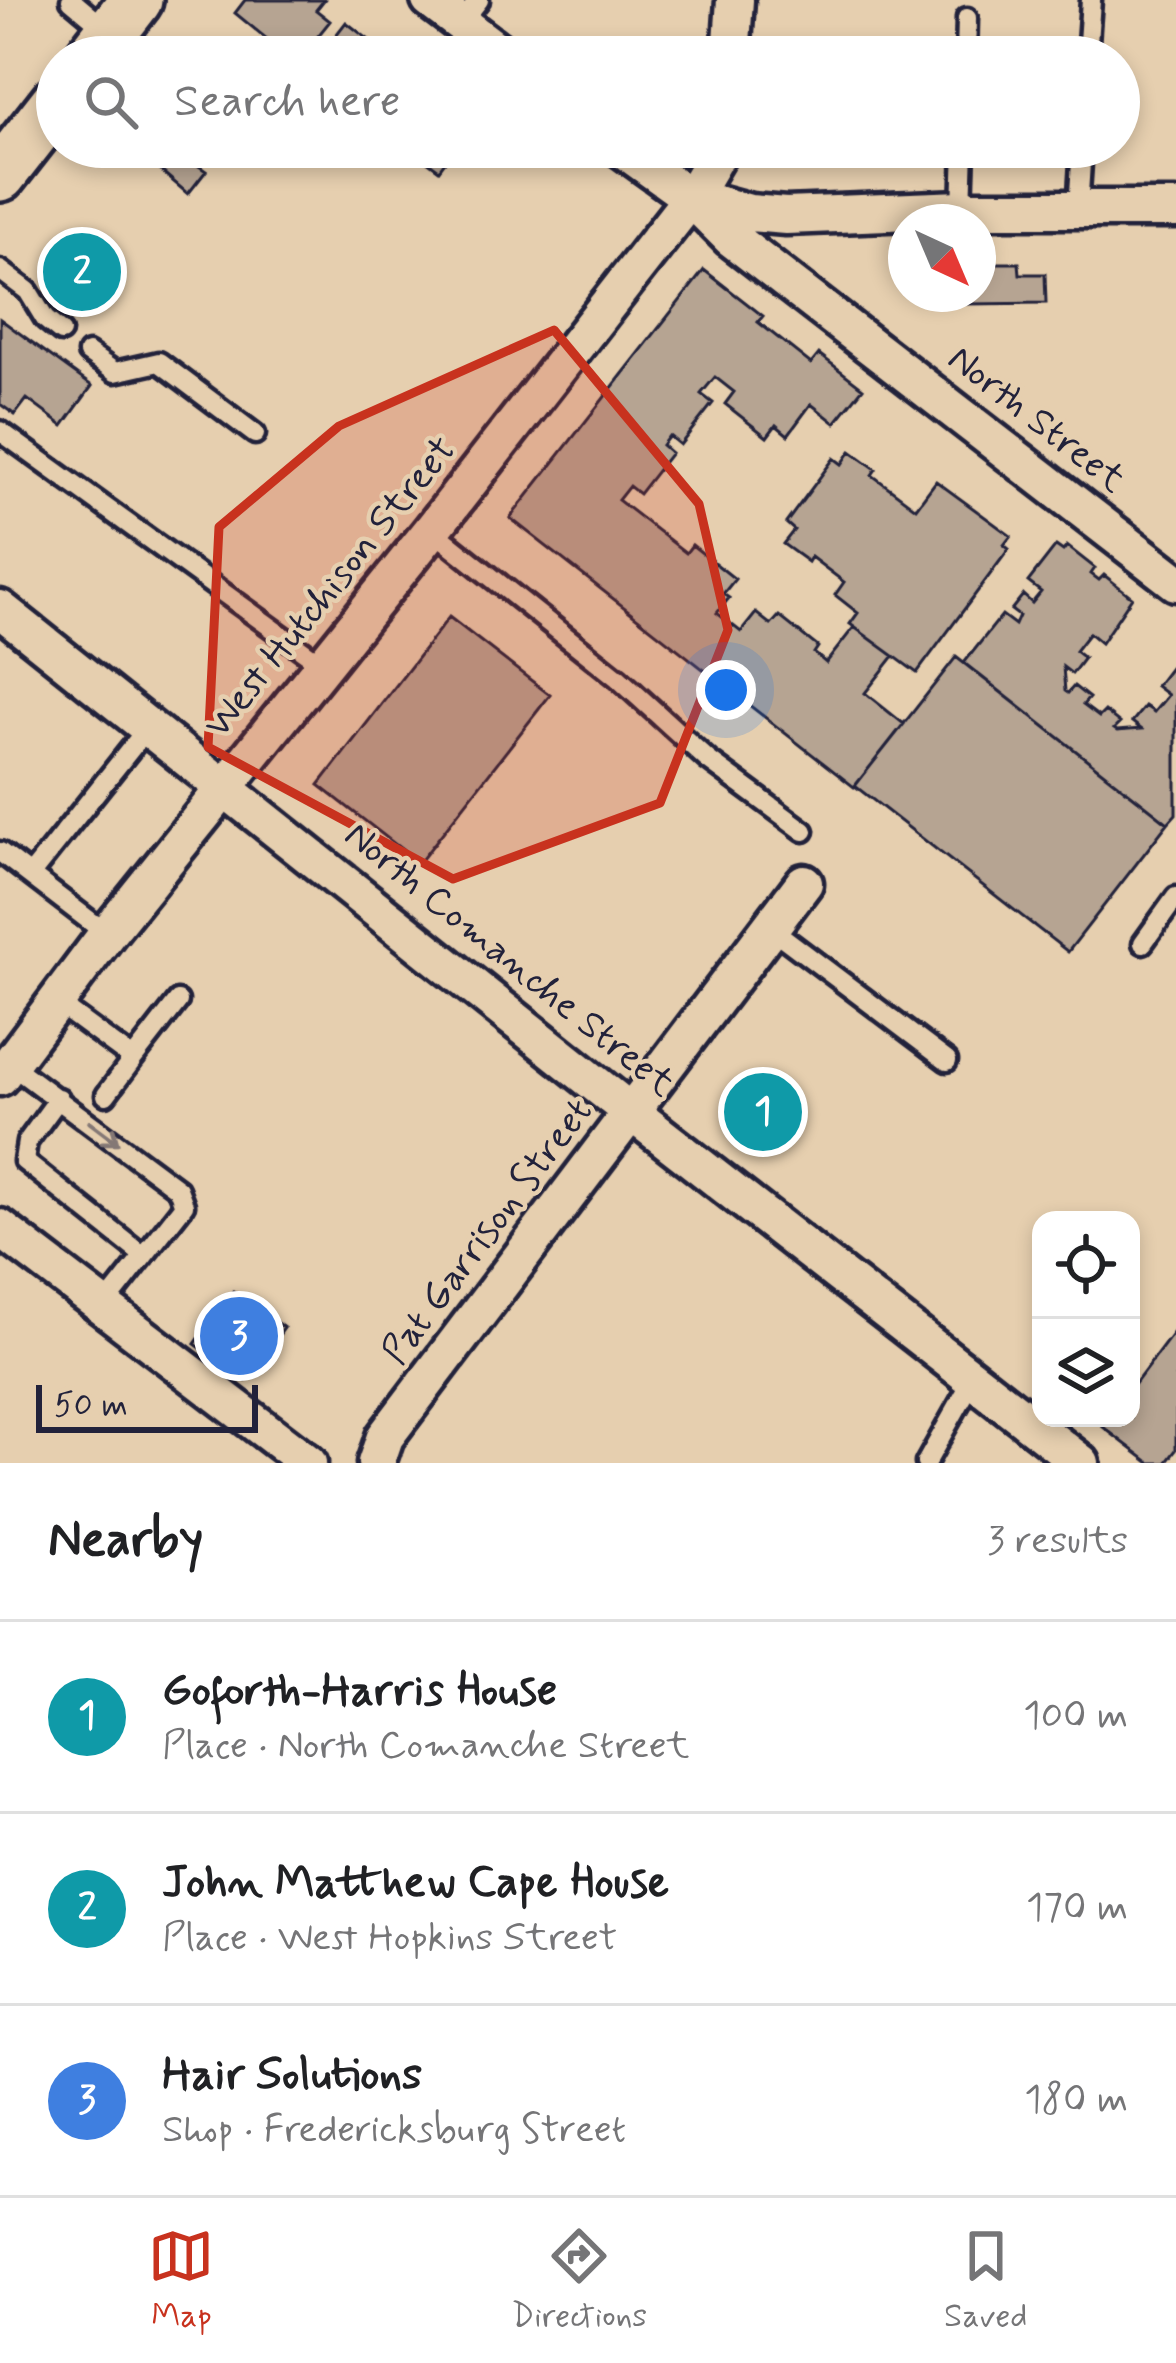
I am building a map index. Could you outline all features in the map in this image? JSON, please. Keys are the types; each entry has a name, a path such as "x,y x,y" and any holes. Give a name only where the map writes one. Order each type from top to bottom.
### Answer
{"main road":[{"path":"0,176 36,129"}],"street":[{"path":"430,0 470,12 489,36"},
{"path":"732,36 735,0"},
{"name":"North Street","path":"649,168 691,198 731,238 1176,581"},
{"name":"West Hutchison Street","path":"5,1070 107,934 691,198 709,168"},
{"path":"691,198 750,213 786,216 888,212"},
{"path":"996,209 1176,209"},
{"name":"North Comanche Street","path":"0,609 632,1113 1081,1463"},
{"name":"Pat Garrison Street","path":"376,1463 385,1437 804,884"},
{"path":"0,1228 308,1463"}],"lane":[{"path":"70,0 112,30"},
{"path":"1088,36 1091,0"},
{"path":"967,36 968,18"},
{"path":"962,204 963,168"},
{"path":"1078,209 1081,168"},
{"path":"0,270 28,291 45,319 61,332"},
{"path":"88,353 115,372 159,362 255,434"},
{"path":"0,459 7,436 323,665"},
{"path":"432,530 618,678 708,760 804,831"},
{"path":"32,874 149,726"},
{"path":"0,852 107,934"},
{"path":"1143,944 1176,897"},
{"path":"772,929 947,1060"},
{"path":"106,1095 178,1001"},
{"path":"56,1003 133,1060"},
{"path":"5,1070 58,1099 178,1189 184,1205 102,1309"},
{"path":"58,1099 27,1142 24,1161 144,1256"},
{"path":"926,1463 973,1378"}],"highlighted area":[{"path":"554,330 699,504 728,630 660,803 453,879 208,747 219,527 339,426"}],"building":[{"path":"245,0 324,0 316,10 330,21 318,36 263,36 235,13"},
{"path":"346,22 364,36 335,36"},
{"path":"158,168 206,171 188,194"},
{"path":"996,263 1019,263 1020,274 1045,274 1046,303 996,304"},
{"path":"704,270 763,316 758,322 811,364 819,354 863,388 835,423 811,404 788,435 776,425 767,437 725,404 734,392 715,377 701,394 713,403 680,445 669,436 662,445 671,453 639,494 629,486 618,500 686,553 692,545 735,579 717,613 741,632 756,613 771,625 779,616 818,647 814,653 826,663 854,627 894,656 865,693 904,724 854,787 510,518"},
{"path":"0,319 92,386 63,426 27,399 15,415 0,404"},
{"path":"851,451 876,469 872,475 916,508 936,481 1011,536 1004,545 1009,549 917,673 850,624 858,613 835,595 844,582 811,557 808,562 783,544 794,530 786,523 834,458 842,464"},
{"path":"1056,546 1063,551 1067,546 1095,568 1091,574 1099,580 1104,575 1132,597 1101,643 1089,633 1075,651 1084,658 1072,674 1063,667 1065,691 1074,686 1089,698 1083,705 1099,717 1105,711 1120,723 1117,731 1141,729 1132,722 1145,706 1154,712 1168,695 1156,686 1176,660 1176,814 1168,823 964,663 1002,615 1015,625 1019,616 1011,610 1023,595 1032,603 1041,592 1028,582"},
{"path":"449,617 550,695 419,863 319,785"},
{"path":"956,657 1168,823 1068,952 855,786"},
{"path":"233,1291 284,1328 246,1381 195,1344"},
{"path":"1176,1329 1176,1450 1166,1463 1150,1463 1103,1427 1140,1427 1140,1377"}],"place":[{"name":"John Matthew Cape House","path":"82,272"},
{"name":"Goforth-Harris House","path":"763,1112"},
{"name":"Hair Solutions","path":"239,1336"}]}
